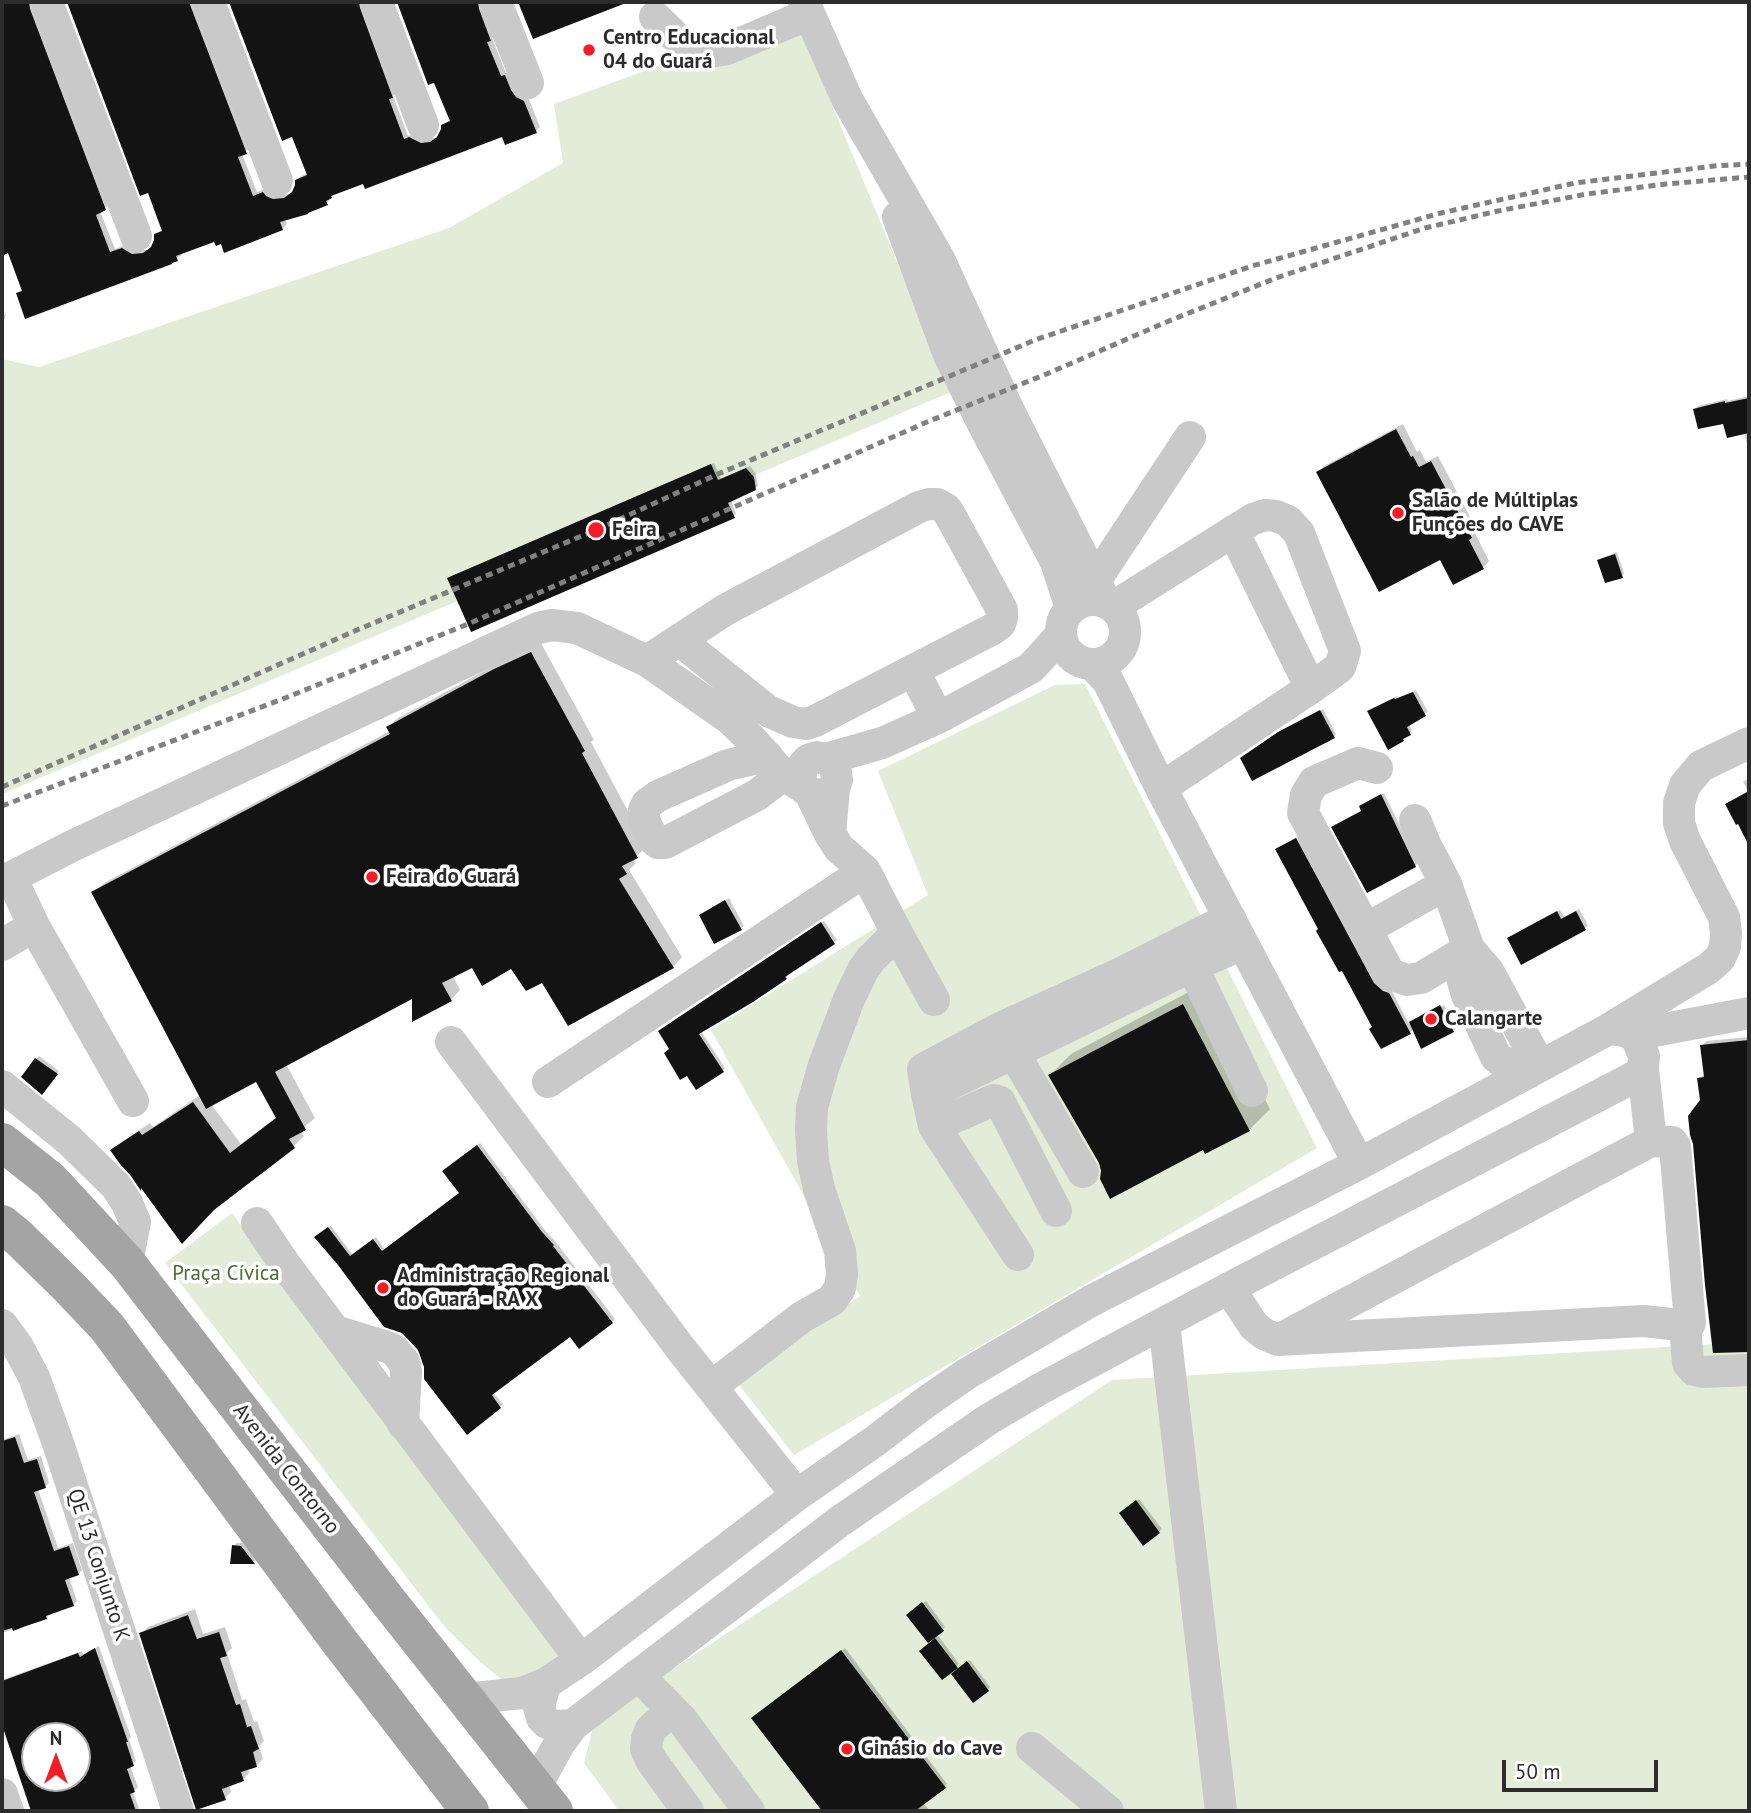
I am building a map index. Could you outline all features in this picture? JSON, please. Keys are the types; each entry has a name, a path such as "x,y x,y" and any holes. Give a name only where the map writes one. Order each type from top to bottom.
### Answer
{"main road":[{"name":"Avenida Contorno","path":"2,1142 50,1180 127,1263 544,1800"},
{"path":"2,1224 107,1327 336,1637 470,1811"},
{"path":"107,1327 108,1315 113,1305 122,1297 146,1295 156,1300"}],"street":[{"path":"47,2 136,236"},
{"path":"209,2 276,181"},
{"path":"377,2 423,125"},
{"path":"496,2 528,83"},
{"path":"655,17 686,47 706,53 727,49 806,8 847,99 939,259 1009,411 1105,597 1123,622 1125,717"},
{"path":"867,134 949,355 1056,562 1065,622 1065,649 1086,662 1108,681 1161,788 1359,1164"},
{"path":"1105,597 1190,437"},
{"path":"647,661 679,640 725,610 919,508 937,504 950,515 1002,610 1000,624 993,629 815,721 800,724 768,711 679,640"},
{"path":"1031,668 1081,602 1105,597 1253,519 1265,515 1288,520 1299,533 1345,651 1340,667 1161,788"},
{"path":"1233,531 1311,688"},
{"path":"133,1101 6,880 72,846 538,628 552,625 577,628 647,661 803,771 830,834 839,848 865,871 934,1000"},
{"path":"803,771 882,743 938,718 1031,668 1106,661 1117,653 1124,641"},
{"path":"914,670 938,718"},
{"path":"465,1699 522,1693 545,1684 807,1487 968,1373 1091,1301 1359,1164 1534,1070 1621,1032 1709,968 1738,934 1724,917 1685,841 1679,823 1679,803 1685,785 1701,766 1749,743"},
{"path":"1377,768 1358,763 1314,782 1306,795 1303,813 1390,974 1407,980 1421,978 1463,953"},
{"path":"1415,820 1446,884 1463,953 1488,971 1534,1070"},
{"path":"548,1082 865,871"},
{"path":"1366,929 1446,884"},
{"path":"2,945 34,926"},
{"path":"1127,985 1192,966 1236,931"},
{"path":"1018,1255 934,1126 923,1069 1007,1040 1236,931"},
{"path":"711,1387 802,1317 832,1300 840,1288 840,1251 813,1161 812,1107 824,1065 863,970 897,933"},
{"path":"1192,966 1252,1091"},
{"path":"1621,1032 1749,1013"},
{"path":"1621,1032 1643,1047 1651,1141"},
{"path":"1007,1040 1083,1172"},
{"path":"451,1042 711,1387 807,1487"},
{"path":"544,1800 559,1744 573,1725 840,1521 989,1419 1040,1388 1636,1076 1643,1069"},
{"path":"2,1086 69,1140 116,1186 135,1222 127,1263"},
{"path":"934,1126 993,1100 1000,1102 1056,1211"},
{"path":"1229,1288 1254,1326 1278,1340 1644,1321 1688,1326 1690,1323 1675,1146 1672,1142 1651,1141 1278,1340"},
{"path":"1278,1206 1274,1232 1278,1242 1299,1252"},
{"path":"257,1223 580,1660"},
{"path":"1164,1323 1222,1811"},
{"name":"QE 13 Conjunto K","path":"2,1325 34,1377 59,1446 178,1811"},
{"path":"1685,1326 1688,1363 1694,1370 1749,1370"},
{"path":"875,1441 868,1456 870,1472 876,1478 896,1482"},
{"path":"807,1487 833,1484 839,1489 844,1508 840,1521"},
{"path":"638,1675 682,1720 749,1811"},
{"path":"545,1684 539,1707 542,1718 555,1726 573,1725"},
{"path":"672,1710 651,1729 646,1749 688,1811"},
{"path":"1032,1748 1108,1811"},
{"path":"2,1794 8,1811"}],"green space":[{"path":"795,16 951,392 2,794 2,359 39,367 449,228 563,163 554,104"},
{"path":"1085,684 1317,1148 794,1455 736,1381 860,1296 711,1030 928,895 878,771 1055,685"},
{"name":"Praça Cívica","path":"232,1213 558,1656 528,1679 502,1680 444,1626 165,1263"},
{"path":"1749,1342 1749,1811 619,1811 584,1763 595,1720 1112,1380"}],"building":[{"path":"2,2 29,2 106,210 96,215 110,252 122,248 132,254 143,253 151,247 154,234 162,231 148,193 140,196 67,2 189,2 247,154 238,157 253,196 263,192 273,199 284,198 292,192 295,180 307,175 292,137 282,141 229,2 359,2 393,98 389,99 404,139 409,137 421,143 430,142 437,137 441,125 450,121 434,83 428,85 397,2 478,2 491,41 487,42 501,76 505,75 516,97 524,101 537,133 505,145 502,137 365,189 363,184 331,196 332,198 326,201 328,205 280,222 283,230 224,253 221,244 216,246 214,242 176,256 178,261 172,264 25,319 16,293 22,291 8,253 2,256"},
{"path":"518,2 626,2 626,3 533,39"},
{"path":"1749,398 1749,433 1727,438 1723,424 1698,429 1693,409"},
{"name":"Salão de Múltiplas Funções do CAVE","path":"1396,429 1419,467 1431,461 1472,538 1469,540 1484,569 1453,585 1440,560 1379,592 1316,472"},
{"path":"711,464 718,480 746,468 754,477 756,490 728,503 735,518 471,632 447,578"},
{"path":"1615,554 1623,578 1605,583 1597,560"},
{"name":"Feira do Guará","path":"531,652 585,751 582,753 638,858 622,866 627,874 619,879 674,968 568,1026 542,983 526,991 511,969 482,986 472,968 442,983 452,1001 412,1022 412,999 275,1072 306,1130 289,1139 295,1148 214,1210 182,1244 110,1150 139,1131 142,1135 193,1102 230,1153 276,1118 256,1082 206,1109 91,892 390,734 386,727"},
{"path":"1413,692 1426,716 1407,727 1411,735 1388,750 1367,711"},
{"path":"1320,710 1335,738 1252,781 1240,758 1278,732"},
{"path":"1749,791 1749,846 1725,804"},
{"path":"1381,794 1416,867 1367,893 1331,827 1361,811 1359,806"},
{"path":"1296,838 1374,983 1389,993 1411,1034 1381,1049 1369,1029 1372,1027 1342,971 1339,972 1316,931 1318,929 1275,849"},
{"path":"725,900 742,930 714,944 699,915"},
{"path":"1557,911 1561,919 1576,911 1586,930 1521,965 1507,938"},
{"path":"821,922 835,944 753,1002 699,1034 724,1072 696,1090 687,1076 680,1080 664,1053 669,1049 658,1031"},
{"path":"1183,1004 1250,1131 1205,1154 1203,1150 1110,1199 1100,1179 1099,1163 1048,1075"},
{"path":"1440,1005 1454,1032 1421,1049 1409,1022"},
{"path":"1749,1040 1749,1352 1713,1353 1688,1116 1700,1100 1697,1078 1704,1077 1700,1045"},
{"path":"35,1058 58,1074 42,1095 21,1077"},
{"name":"Administração Regional do Guará - RA X","path":"477,1145 613,1323 579,1349 570,1337 492,1395 501,1408 467,1435 424,1379 424,1367 418,1350 402,1333 384,1327 314,1237 328,1227 350,1256 373,1239 382,1251 459,1193 442,1171"},
{"path":"15,1437 24,1463 37,1459 46,1488 34,1492 54,1551 69,1546 79,1575 65,1580 74,1606 13,1631 12,1628 2,1631 2,1441"},
{"path":"1136,1500 1160,1533 1143,1546 1119,1513"},
{"path":"232,1545 241,1546 255,1564 230,1564"},
{"path":"922,1602 944,1631 928,1643 906,1615"},
{"path":"188,1615 197,1639 219,1632 227,1656 220,1658 236,1705 240,1704 247,1727 251,1726 259,1749 253,1752 257,1767 241,1772 244,1781 222,1789 226,1800 196,1810 139,1633"},
{"path":"935,1638 958,1668 942,1680 919,1651"},
{"path":"95,1648 128,1742 134,1766 127,1769 135,1792 130,1794 136,1811 31,1811 25,1792 91,1792 91,1722 21,1722 21,1781 2,1725 2,1681 78,1653 80,1657"},
{"name":"Ginásio do Cave","path":"841,1650 946,1788 915,1811 822,1811 751,1718"},
{"path":"967,1661 989,1691 973,1703 951,1674"}],"railway":[{"path":"2,787 357,630 1035,340 1252,266 1441,213 1575,183 1749,164"},
{"path":"2,806 285,698 468,624 927,422 1276,278 1425,228 1498,211 1587,194 1749,177"}],"place":[{"name":"Centro Educacional 04 do Guará","path":"589,50"},
{"name":"Salão de Múltiplas Funções do CAVE","path":"1398,513"},
{"name":"Feira","path":"596,530"},
{"name":"Feira do Guará","path":"372,877"},
{"name":"Calangarte","path":"1431,1019"},
{"name":"Administração Regional do Guará - RA X","path":"383,1288"},
{"name":"Ginásio do Cave","path":"847,1749"}]}
